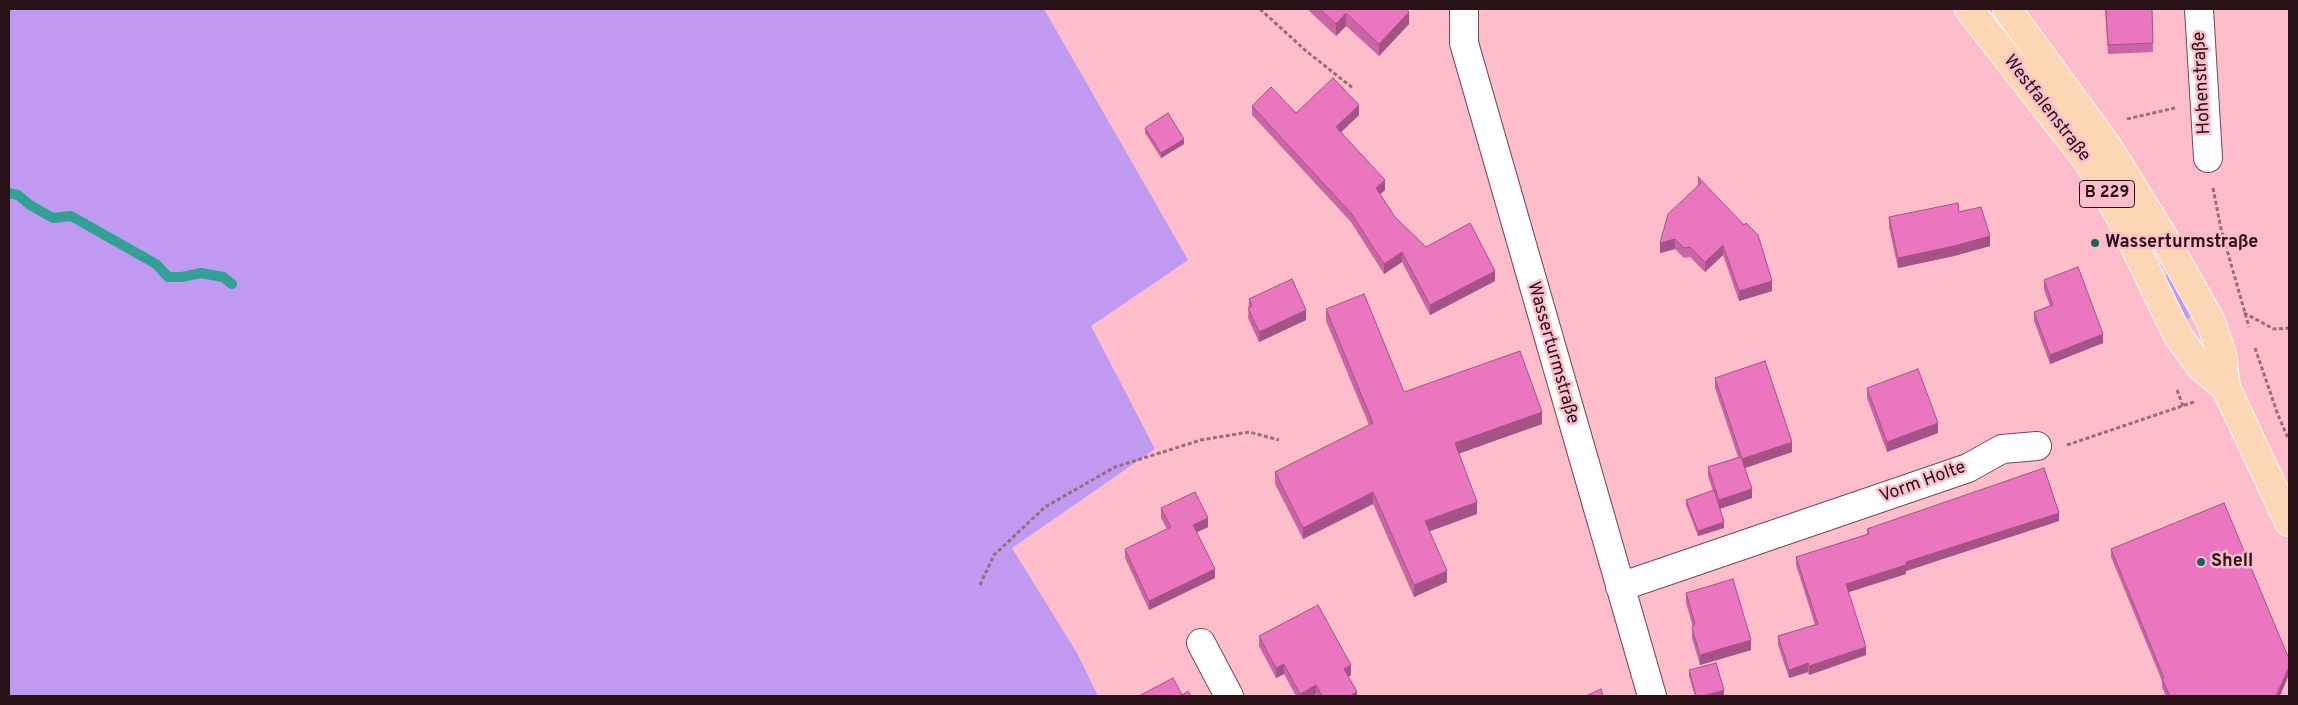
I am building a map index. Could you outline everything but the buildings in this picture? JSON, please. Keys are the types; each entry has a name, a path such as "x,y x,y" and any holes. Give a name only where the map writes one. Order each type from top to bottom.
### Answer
{"main road":[{"name":"Westfalenstraße","path":"1969,9 2088,161 2121,218 2178,336 2200,366 2226,388"},
{"name":"Westfalenstraße","path":"2007,9 2105,143 2164,238 2210,320 2222,354 2226,388 2289,522"}],"street":[{"name":"Wasserturmstraße","path":"1464,9 1464,43 1544,329 1652,696"},
{"name":"Hohenstraße","path":"2199,9 2208,158"},
{"name":"Vorm Holte","path":"1620,587 1968,468 2002,449 2037,446"},
{"path":"1201,644 1229,696"}],"path":[{"path":"1260,9 1305,50 1354,89"},
{"path":"2122,120 2204,100"},
{"path":"2208,158 2221,229 2252,337"},
{"path":"2255,346 2289,442"},
{"path":"2037,446 2063,446 2183,406 2226,388"},
{"path":"980,585 994,555 1045,507 1115,467 1201,440 1250,432 1279,440"}],"shaded area":[{"path":"9,9 1044,9 1188,260 1091,326 1155,449 1012,548 1077,653 1098,696 9,696"},
{"path":"2167,273 2170,273 2195,314 2184,321 2165,277"}],"waterway":[{"path":"9,193 18,195 30,205 53,218 71,216 156,264 168,277 182,277 201,273 223,277 232,284"}],"place":[{"name":"Wasserturmstraße","path":"2095,243"},
{"name":"Shell","path":"2201,562"}]}
